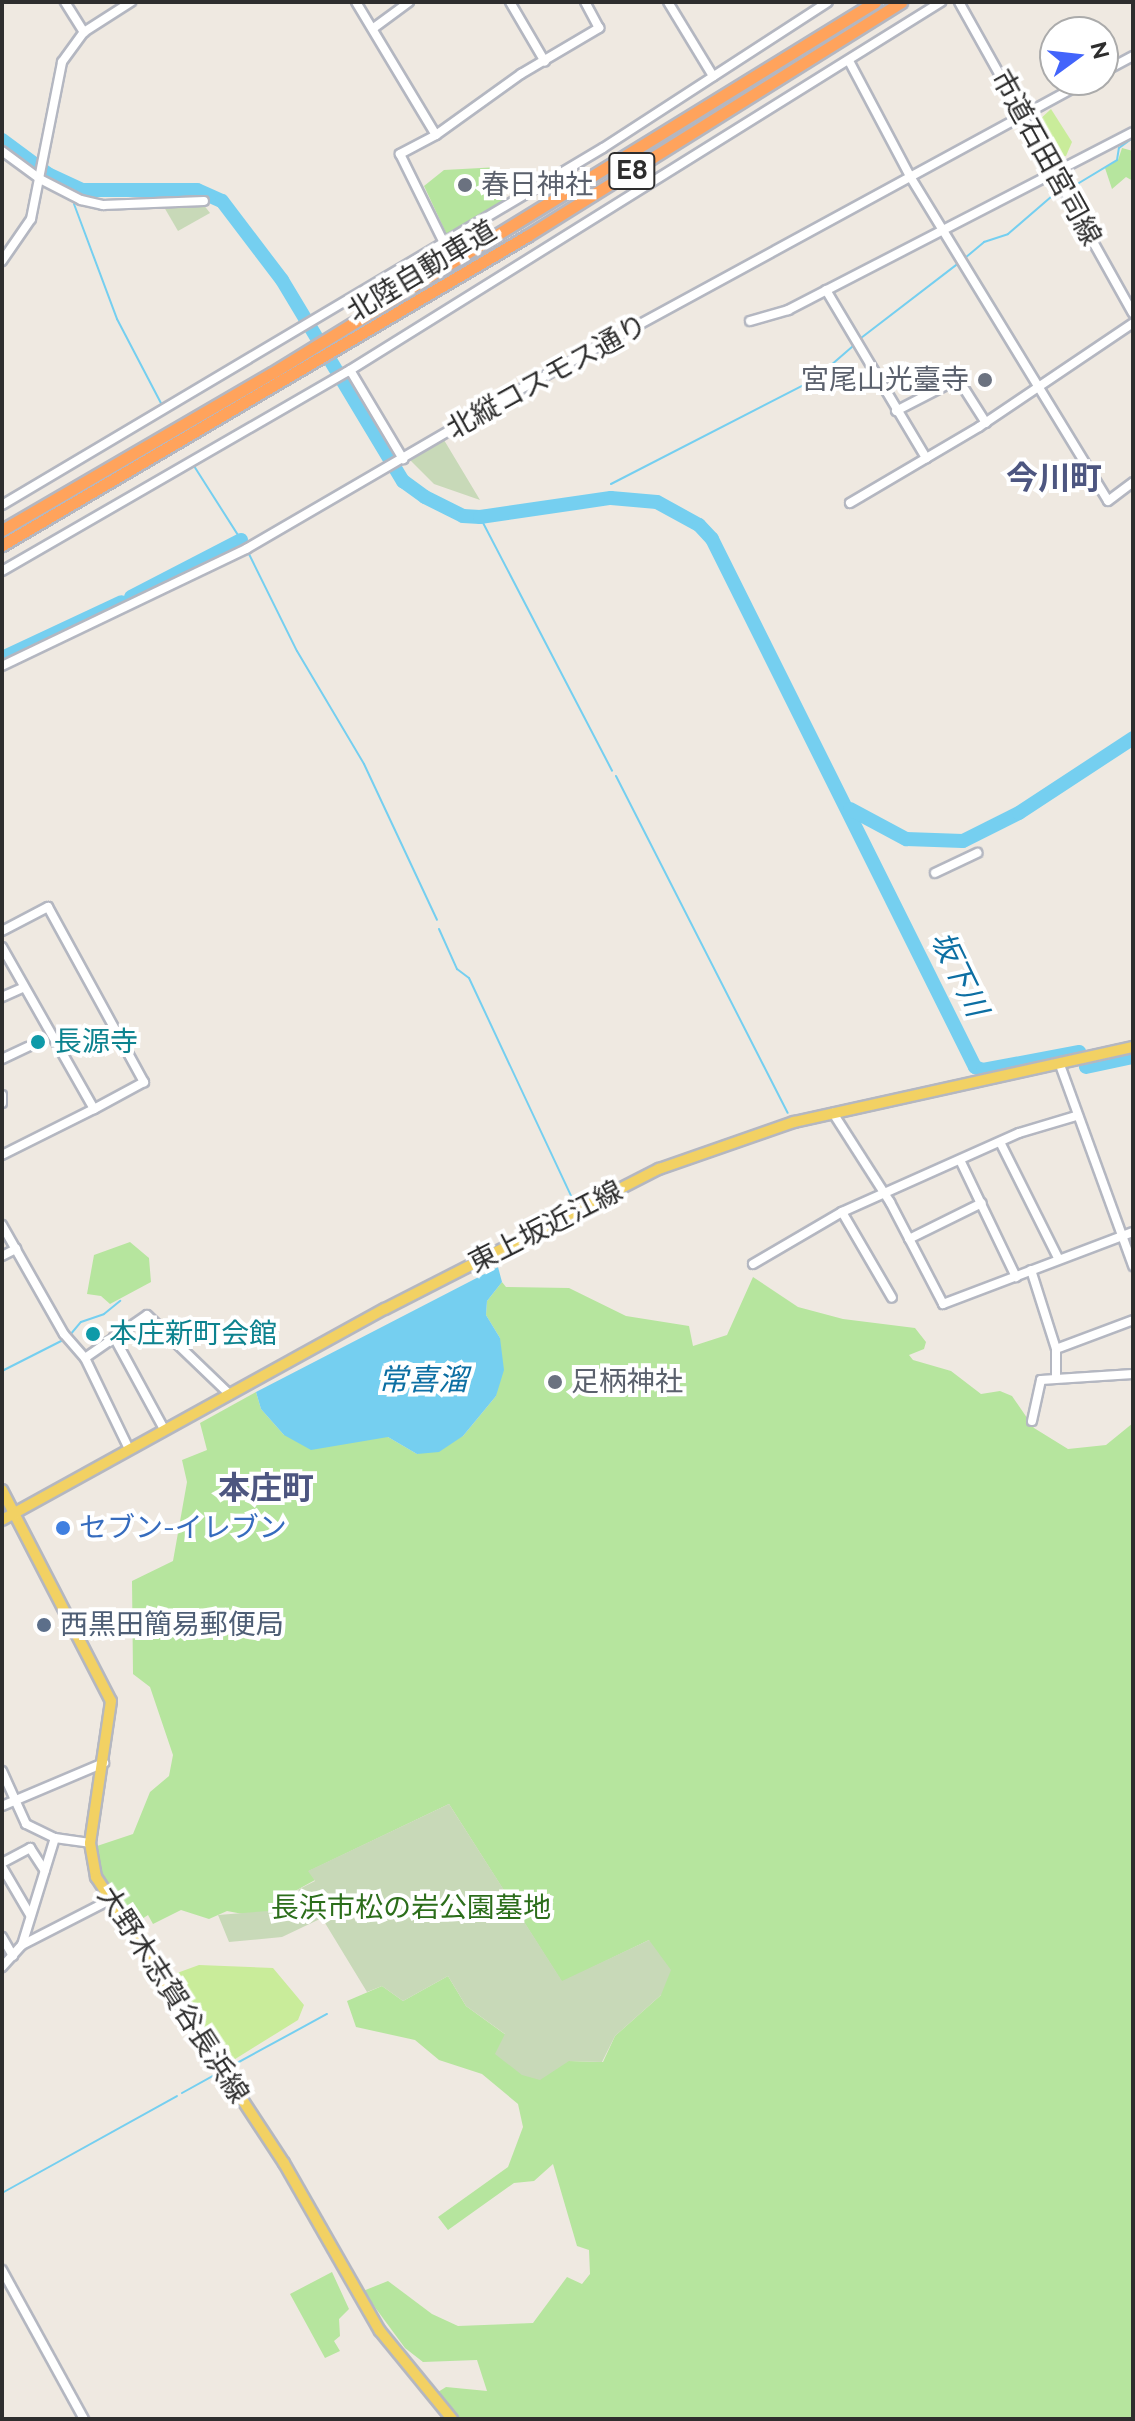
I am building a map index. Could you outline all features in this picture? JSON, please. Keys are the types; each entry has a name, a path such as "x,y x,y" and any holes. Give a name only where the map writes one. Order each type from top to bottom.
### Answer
{"highway":[{"name":"北陸自動車道","path":"2,530 272,373 875,2"},
{"name":"北陸自動車道","path":"2,545 361,336 901,2"}],"main road":[{"name":"東上坂近江線","path":"2,1520 128,1447 659,1169 764,1130 1133,1047"},
{"name":"大野木志賀谷長浜線","path":"2,1490 111,1701 90,1843 96,1877 108,1901 284,2163 380,2331 452,2419"}],"street":[{"path":"65,2 84,32"},
{"path":"2,261 31,219 58,74 84,32 131,2"},
{"path":"356,2 375,27 436,135"},
{"path":"375,27 409,2"},
{"path":"510,2 545,62"},
{"path":"444,243 400,154 436,135 599,28 585,2"},
{"path":"668,2 713,76"},
{"path":"2,505 167,411 290,330 444,243 828,2"},
{"path":"2,571 348,371 941,2"},
{"name":"市道石田宮司線","path":"959,2 1025,115 1133,313"},
{"path":"849,61 911,178 1108,501 1133,482"},
{"name":"北縦コスモス通り","path":"2,666 246,549 401,459 1059,96"},
{"path":"750,321 826,290 1133,132"},
{"path":"2,151 66,195 103,205 204,201"},
{"path":"826,290 926,458"},
{"path":"850,503 986,423 1133,323"},
{"path":"348,371 401,459"},
{"path":"896,411 958,379 986,423"},
{"path":"935,873 977,853"},
{"path":"2,931 48,907 144,1082 2,1155"},
{"path":"2,947 22,988 94,1109"},
{"path":"2,997 22,988"},
{"path":"2,1059 28,1047"},
{"path":"1060,1065 1133,1266"},
{"path":"2,1095 2,1103"},
{"path":"833,1113 885,1196 943,1304 1133,1232"},
{"path":"753,1264 842,1212 885,1196 1000,1142 1076,1116"},
{"path":"1000,1142 1058,1258"},
{"path":"960,1160 1016,1277"},
{"path":"909,1239 982,1203"},
{"path":"842,1212 892,1298"},
{"path":"2,1225 64,1334 85,1358 128,1447"},
{"path":"2,1256 16,1249"},
{"path":"1031,1270 1056,1349 1056,1376"},
{"path":"85,1358 147,1315 230,1395"},
{"path":"1056,1349 1133,1320"},
{"path":"114,1337 164,1429"},
{"path":"1032,1421 1041,1380 1056,1376 1133,1374"},
{"path":"2,1806 16,1797 104,1763"},
{"path":"2,1771 16,1797 14,1803 31,1829 55,1838 90,1843"},
{"path":"22,1945 55,1838"},
{"path":"30,1915 2,1865 30,1848 45,1871"},
{"path":"2,1967 22,1945 108,1901"},
{"path":"2,1937 13,1956"},
{"path":"2,2270 84,2419"}],"green space":[{"path":"1051,109 1072,142 1066,156 1055,158 1037,122"},
{"path":"1122,148 1133,151 1133,181 1126,177 1112,189 1105,168 1118,160"},
{"path":"499,167 503,204 447,235 424,186 444,170"},
{"path":"203,204 210,213 178,231 164,207"},
{"path":"444,439 480,500 434,484 410,460"},
{"path":"130,1242 149,1258 151,1282 110,1304 101,1296 87,1294 94,1255"},
{"path":"753,1277 798,1307 843,1319 915,1328 926,1342 924,1349 909,1355 913,1360 951,1371 981,1394 1000,1391 1012,1396 1034,1428 1068,1449 1106,1445 1133,1423 1133,2419 459,2419 438,2392 446,2387 487,2391 477,2360 423,2362 405,2348 363,2291 388,2281 432,2314 458,2326 533,2323 567,2277 582,2284 590,2274 589,2250 577,2246 553,2164 534,2181 514,2183 448,2230 438,2217 508,2167 523,2127 518,2104 482,2074 439,2060 415,2040 356,2027 347,2001 382,1986 403,2001 448,1976 466,2006 506,2035 569,2061 603,2062 615,2036 661,1995 649,1940 562,1982 449,1804 309,1871 315,1880 277,1901 282,1914 274,1920 227,1911 209,1919 181,1910 153,1924 148,1915 139,1921 137,1932 104,1881 94,1847 133,1834 150,1792 169,1776 173,1755 150,1687 133,1674 132,1581 173,1561 187,1482 182,1460 207,1450 200,1423 256,1392 261,1409 284,1435 388,1437 417,1454 463,1436 496,1396 500,1338 486,1315 487,1301 502,1282 506,1287 569,1288 626,1316 689,1326 693,1346 727,1335"},
{"name":"長浜市松の岩公園墓地","path":"449,1804 562,1981 649,1940 671,1970 661,1995 615,2036 602,2062 569,2061 540,2080 522,2075 495,2054 505,2034 466,2006 448,1976 403,2001 382,1986 367,1992 322,1918 282,1937 229,1942 218,1915 268,1911 274,1919 282,1914 276,1901 315,1881 308,1871"},
{"path":"199,1965 273,1968 304,2005 298,2020 232,2061 220,2055 180,1993 187,1988 177,1973"},
{"path":"332,2272 349,2309 339,2319 340,2336 334,2341 340,2351 325,2358 290,2294"}],"water":[{"name":"常喜溜","path":"498,1267 502,1282 487,1301 486,1315 500,1338 504,1370 496,1396 463,1436 439,1452 417,1454 388,1437 311,1450 284,1435 261,1409 256,1392"}],"waterway":[{"path":"1069,189 1117,160 1119,148 1133,138"},
{"path":"2,140 48,174 83,190 197,190 222,201 282,280 403,481 425,497 463,516 480,517 611,498"},
{"path":"965,258 984,242 1008,234 1059,190"},
{"path":"74,204 117,319 163,407"},
{"path":"861,338 960,262"},
{"path":"611,484 815,379 853,346"},
{"path":"194,466 245,546"},
{"path":"611,498 657,502 699,525 712,539 975,1067 983,1070 1079,1052"},
{"path":"480,517 612,771"},
{"path":"131,597 241,540"},
{"path":"248,552 297,651 364,764 437,920"},
{"path":"2,658 122,602"},
{"path":"850,809 906,839 963,841 1019,813 1133,738"},
{"path":"616,776 788,1113"},
{"path":"439,929 457,969 469,978 575,1204"},
{"name":"坂下川","path":"1086,1067 1133,1057"},
{"path":"70,1335 81,1322 104,1314 120,1301"},
{"path":"2,1371 63,1340"},
{"path":"226,2069 327,2014"},
{"path":"182,2093 216,2074"},
{"path":"2,2193 177,2096"}],"place":[{"name":"春日神社","path":"465,185"},
{"name":"宮尾山光臺寺","path":"985,380"},
{"name":"長源寺","path":"38,1042"},
{"name":"本庄新町会館","path":"93,1334"},
{"name":"足柄神社","path":"555,1382"},
{"name":"セブン-イレブン","path":"63,1528"},
{"name":"西黒田簡易郵便局","path":"44,1625"}],"district":[{"name":"今川町","path":"1054,478"},
{"name":"本庄町","path":"266,1488"}]}
